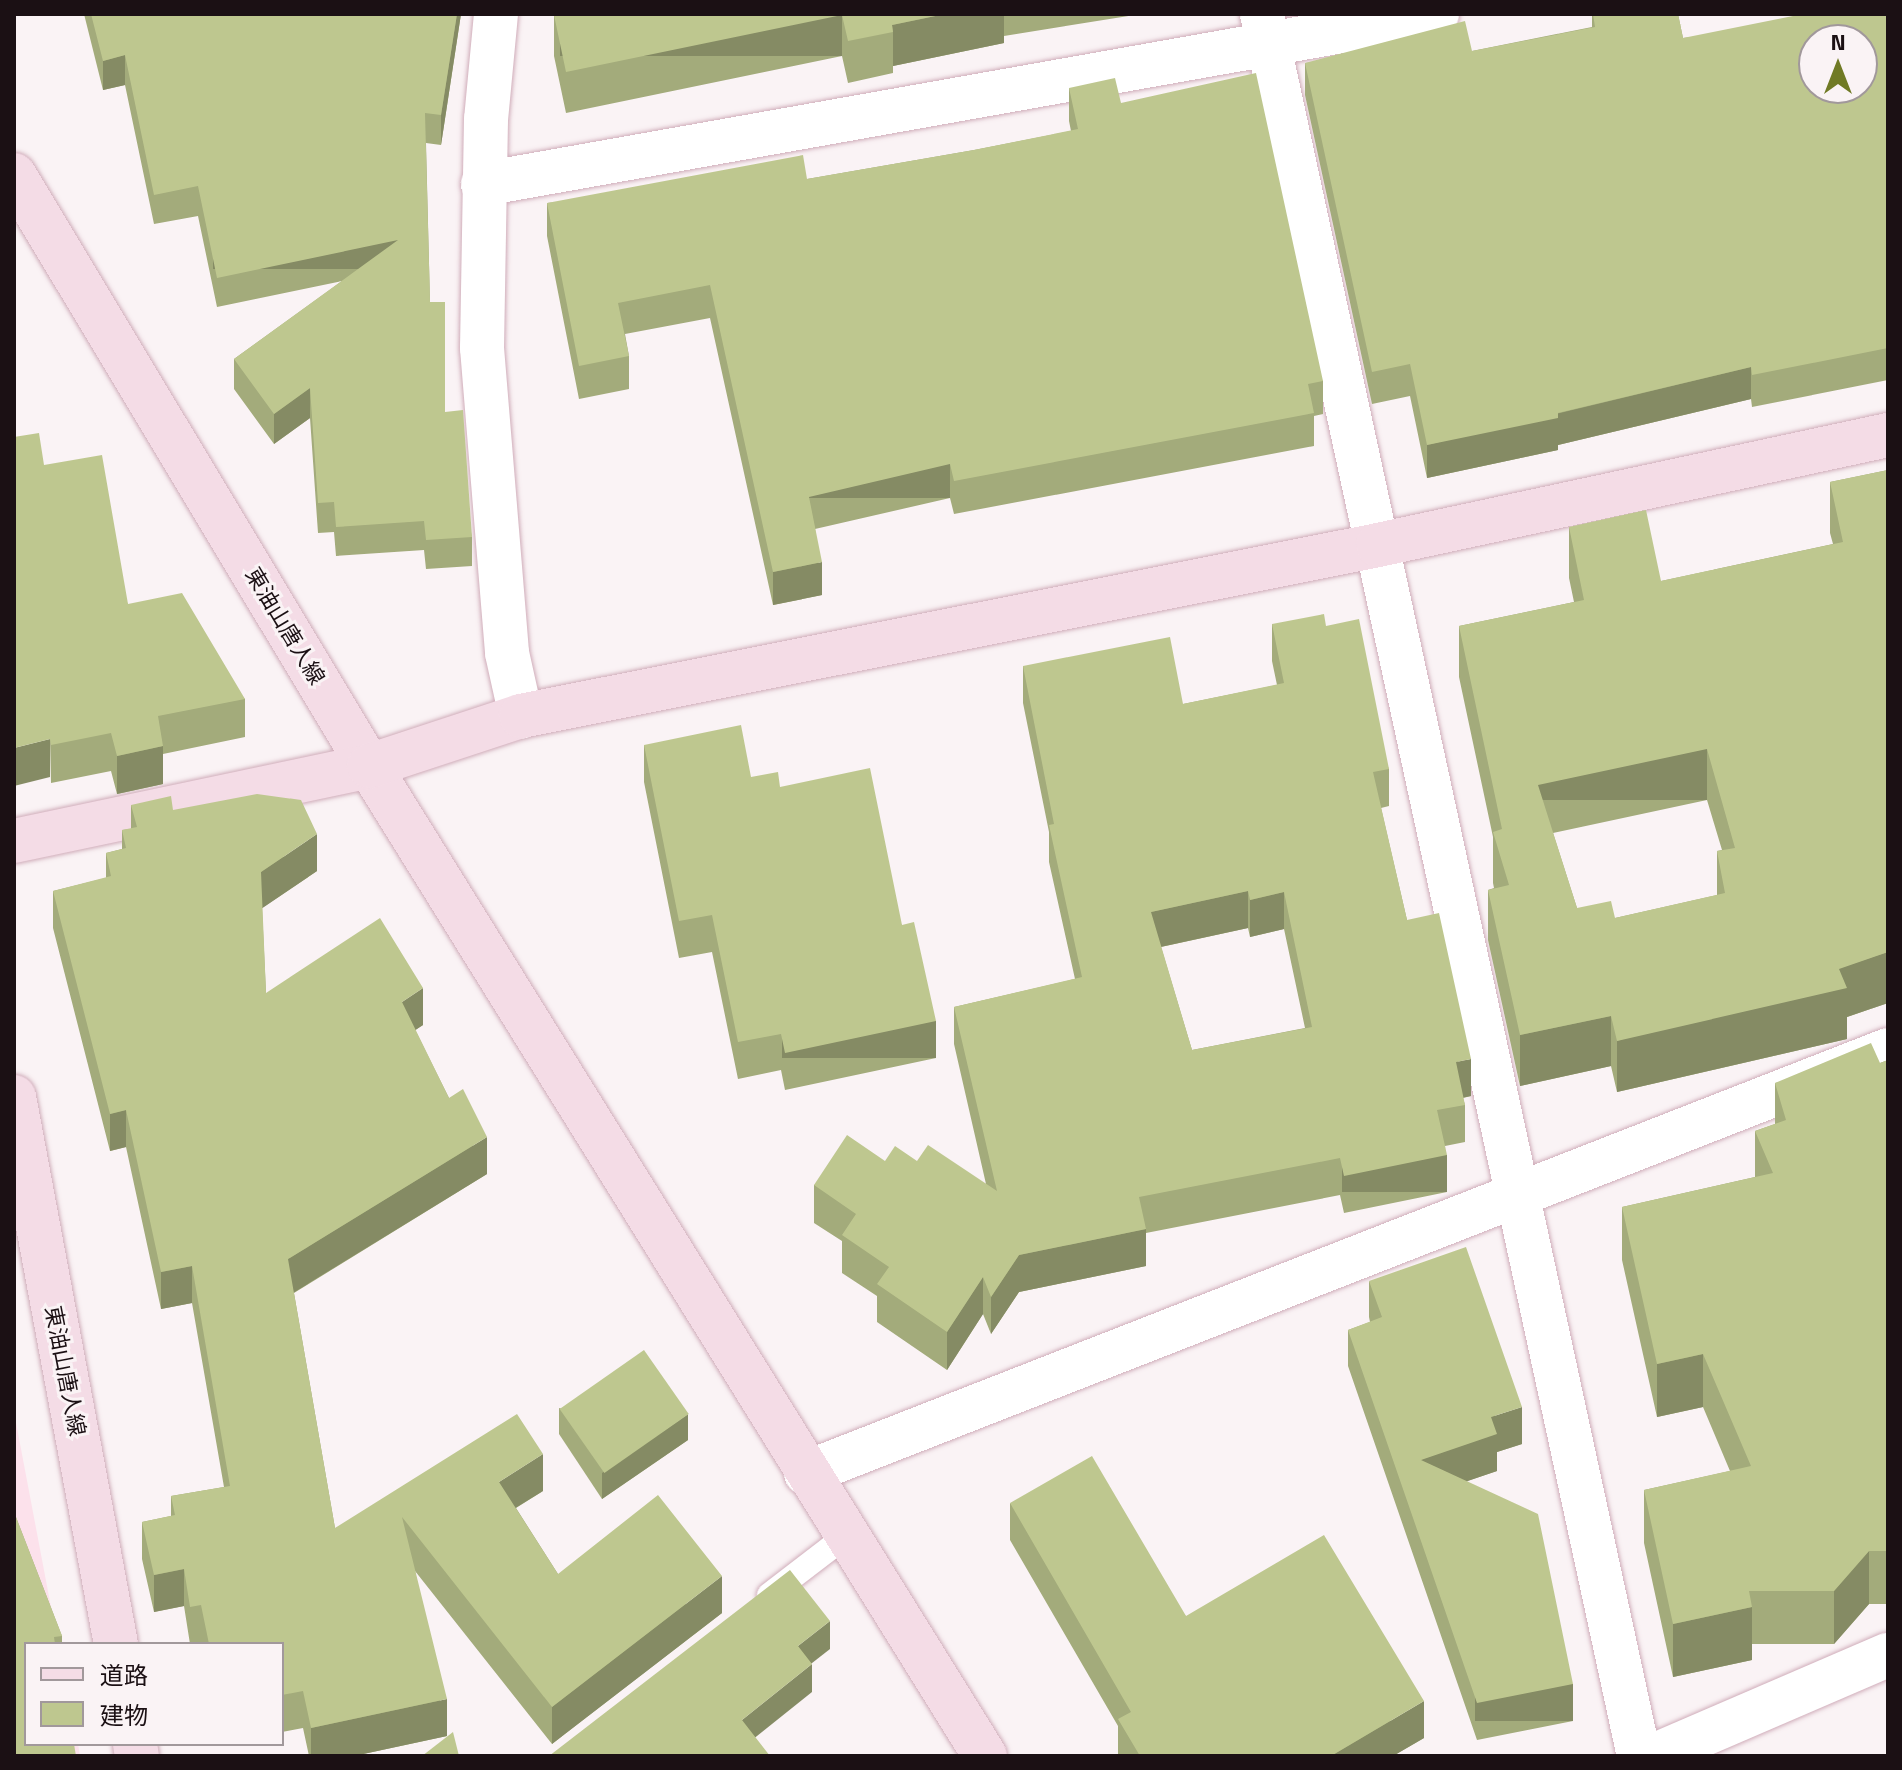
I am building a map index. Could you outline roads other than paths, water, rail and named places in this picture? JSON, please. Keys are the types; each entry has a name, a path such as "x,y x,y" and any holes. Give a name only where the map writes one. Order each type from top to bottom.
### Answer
{"street":[{"path":"496,14 483,184 482,348 507,653 521,716"},
{"path":"483,184 1265,29 1437,14"},
{"path":"1265,29 1639,1756"},
{"name":"東油山唐人線","path":"14,175 369,766 806,1473 985,1756"},
{"path":"14,841 369,766 521,716 1378,545 1888,435"},
{"path":"806,1473 1888,1050"},
{"name":"東油山唐人線","path":"14,1097 116,1642"},
{"path":"1653,1756 1888,1655"}],"lane":[{"path":"748,1612 846,1536"}]}
